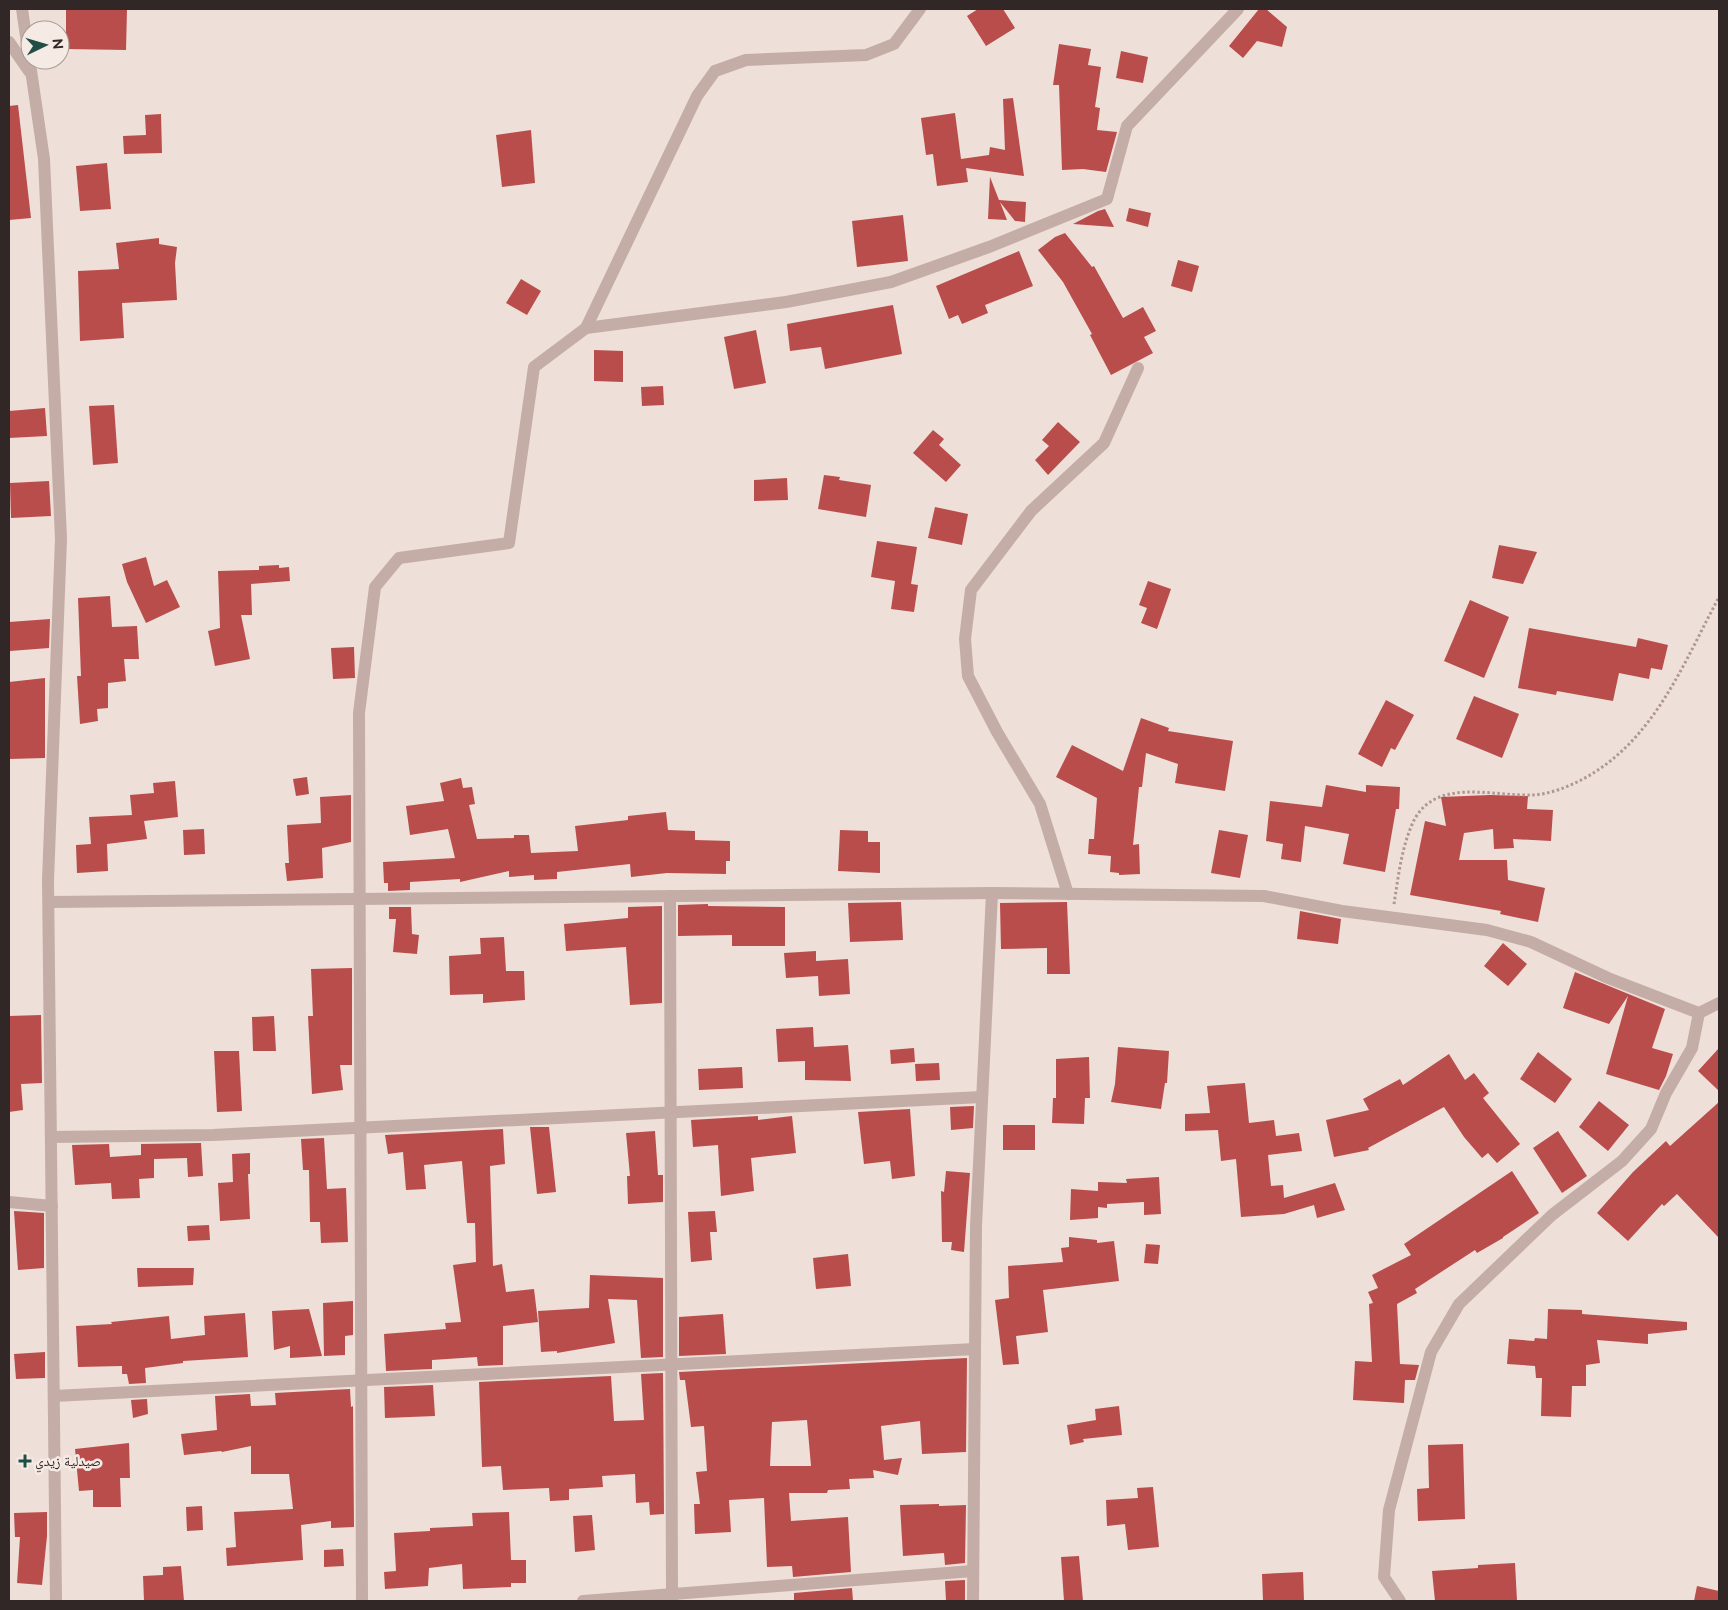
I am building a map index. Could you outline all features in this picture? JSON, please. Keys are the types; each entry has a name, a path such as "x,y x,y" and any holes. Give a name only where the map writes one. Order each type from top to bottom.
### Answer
{"street":[{"path":"22,9 44,159 61,539 49,902 56,1601"},
{"path":"362,1601 359,714 375,587 399,558 510,543 534,367 586,328 696,96 715,71 746,60 866,55 894,44 920,9"},
{"path":"586,328 786,302 891,282 989,247 1107,200 1127,126 1238,9"},
{"path":"9,42 31,74"},
{"path":"1068,894 1040,804 997,732 968,676 965,639 971,590 1031,511 1104,443 1138,368"},
{"path":"49,902 992,893 1264,896 1487,930 1531,942 1608,978 1699,1013 1719,1003"},
{"path":"973,1601 976,1226 992,893"},
{"path":"670,896 672,1598"},
{"path":"1400,1601 1384,1577 1389,1510 1431,1352 1459,1304 1552,1215 1622,1161 1651,1129 1666,1093 1692,1048 1699,1013"},
{"path":"51,1137 213,1135 982,1097"},
{"path":"9,1202 52,1206"},
{"path":"54,1396 975,1349"},
{"path":"584,1601 672,1598 973,1571"}],"path":[{"path":"1392,917 1402,858 1411,825 1426,805 1446,794 1486,791 1532,795 1556,790 1583,779 1613,760 1643,729 1665,701 1719,597"}],"building":[{"path":"66,9 127,9 126,50 70,49 70,20 66,20"},
{"path":"978,9 1003,9 1015,28 986,46 967,16"},
{"path":"1259,9 1266,9 1287,27 1282,47 1257,41 1243,58 1229,46"},
{"path":"1059,44 1091,49 1088,65 1101,67 1095,107 1100,108 1097,130 1117,132 1106,172 1083,169 1062,170 1059,85 1053,85"},
{"path":"1121,51 1148,57 1143,83 1116,78"},
{"path":"1013,98 1024,176 966,168 968,182 937,186 933,154 926,155 921,118 955,113 961,159 989,155 990,147 1005,150 1003,99"},
{"path":"18,105 31,218 9,220 9,106"},
{"path":"161,114 162,153 124,154 123,136 146,135 145,115"},
{"path":"531,130 535,183 502,187 496,135"},
{"path":"107,163 111,209 80,211 76,166"},
{"path":"990,177 999,200 1026,202 1025,222 1015,221 1000,202 1007,220 988,219"},
{"path":"1129,208 1151,213 1148,227 1126,221"},
{"path":"1105,209 1114,227 1073,224 1098,211"},
{"path":"903,215 908,261 857,267 852,221"},
{"path":"1065,233 1092,267 1094,266 1123,318 1143,307 1156,331 1144,337 1153,353 1111,375 1090,335 1092,334 1063,282 1038,250 1055,237"},
{"path":"159,238 159,244 177,247 175,263 177,300 122,303 124,338 80,341 78,271 119,269 116,243"},
{"path":"1019,251 1033,286 985,305 988,313 962,324 958,315 949,319 936,286"},
{"path":"1178,260 1199,266 1192,292 1171,286"},
{"path":"521,279 541,291 527,315 506,303"},
{"path":"893,305 902,354 825,369 821,347 790,351 787,324"},
{"path":"756,330 766,383 734,389 724,337"},
{"path":"594,350 623,351 623,382 594,381"},
{"path":"663,386 664,405 642,406 641,387"},
{"path":"114,405 118,463 93,465 89,406"},
{"path":"45,408 47,436 9,438 9,411"},
{"path":"1058,422 1080,442 1048,475 1035,460 1049,446 1042,440"},
{"path":"933,430 944,439 939,445 961,465 946,482 913,453"},
{"path":"824,475 840,477 839,480 871,485 866,517 818,509"},
{"path":"787,478 788,500 754,501 754,480"},
{"path":"49,481 51,516 11,518 10,483"},
{"path":"935,507 968,514 962,545 928,538"},
{"path":"877,541 917,547 911,584 918,585 914,612 891,609 895,581 871,577"},
{"path":"1499,545 1537,552 1523,584 1492,578"},
{"path":"146,557 154,586 167,580 180,607 146,623 127,582 122,564"},
{"path":"279,565 279,568 289,567 290,581 251,584 252,615 241,615 250,659 215,666 208,631 220,628 218,571 259,570 259,566"},
{"path":"1148,581 1171,589 1157,629 1141,623 1147,608 1139,605"},
{"path":"110,596 112,627 137,626 139,659 124,659 126,681 108,683 108,708 97,709 98,721 80,724 77,676 81,676 78,598"},
{"path":"1470,600 1509,617 1484,678 1444,661"},
{"path":"50,619 49,648 10,651 9,622"},
{"path":"1529,628 1636,647 1638,638 1668,645 1662,670 1651,668 1649,679 1619,673 1613,701 1557,691 1556,695 1518,688"},
{"path":"354,647 355,678 333,679 331,648"},
{"path":"45,678 45,758 9,759 9,682"},
{"path":"1474,696 1519,714 1502,758 1456,739"},
{"path":"1386,700 1414,715 1395,750 1391,748 1382,767 1358,754"},
{"path":"1141,718 1169,728 1168,731 1233,741 1225,791 1175,783 1178,764 1146,753 1142,787 1139,787 1133,845 1139,844 1140,874 1119,875 1119,873 1110,872 1111,856 1088,854 1089,839 1094,839 1097,798 1056,777 1072,745 1123,771"},
{"path":"307,777 309,794 296,796 293,779"},
{"path":"461,778 463,788 472,787 475,804 469,805 477,839 514,838 514,835 529,835 531,853 578,851 575,826 628,820 628,816 666,812 668,830 695,831 695,840 730,841 730,861 726,861 726,874 667,873 631,877 630,864 557,872 557,879 534,880 534,875 509,877 509,871 460,882 460,879 410,882 410,890 388,891 388,883 384,883 383,862 455,858 448,829 410,835 406,806 444,801 440,783"},
{"path":"175,781 178,817 144,821 147,839 107,844 108,871 77,873 76,845 91,844 89,817 132,815 130,795 154,793 153,783"},
{"path":"1326,785 1366,792 1366,785 1400,787 1399,809 1396,809 1385,872 1343,864 1349,834 1305,826 1301,862 1281,859 1283,844 1266,841 1270,801 1322,807"},
{"path":"351,795 351,842 322,848 323,878 287,881 285,863 289,863 287,825 321,823 320,797"},
{"path":"1528,796 1527,809 1553,810 1551,841 1513,839 1514,848 1494,849 1493,829 1464,833 1459,860 1507,860 1508,880 1545,888 1538,922 1500,914 1501,911 1410,895 1425,821 1446,826 1441,797"},
{"path":"204,829 205,854 184,855 183,830"},
{"path":"840,830 868,831 868,842 880,842 880,873 838,871"},
{"path":"1219,830 1248,835 1240,878 1211,873"},
{"path":"901,902 903,940 850,942 848,903"},
{"path":"1067,902 1070,974 1047,974 1047,948 1001,949 1000,903"},
{"path":"708,904 708,906 785,907 785,946 732,946 732,935 678,936 678,905"},
{"path":"662,906 662,1003 630,1005 626,947 566,951 564,924 628,918 628,907"},
{"path":"389,907 411,907 412,934 419,935 417,954 393,952 396,919 389,919"},
{"path":"1300,911 1341,919 1338,944 1297,939"},
{"path":"504,937 506,971 524,971 525,1000 483,1003 483,994 450,995 449,956 481,954 480,938"},
{"path":"1503,943 1527,964 1508,986 1484,966"},
{"path":"816,951 816,961 848,959 850,994 819,996 818,976 786,978 784,953"},
{"path":"352,968 352,1065 340,1065 343,1090 312,1094 308,1016 313,1016 311,969"},
{"path":"1575,972 1665,1009 1652,1048 1673,1054 1659,1090 1606,1074 1628,996 1609,1024 1563,1008"},
{"path":"41,1015 42,1083 21,1084 23,1110 9,1112 9,1016"},
{"path":"274,1016 276,1051 253,1051 252,1017"},
{"path":"813,1027 814,1047 848,1045 851,1081 805,1080 805,1061 778,1062 776,1029"},
{"path":"1118,1047 1169,1051 1167,1083 1165,1083 1161,1109 1111,1102 1115,1084"},
{"path":"914,1048 915,1062 891,1064 890,1050"},
{"path":"1719,1048 1719,1091 1698,1071"},
{"path":"214,1051 239,1051 242,1111 217,1112"},
{"path":"1538,1052 1572,1079 1555,1103 1520,1079"},
{"path":"1449,1054 1465,1080 1474,1073 1489,1093 1483,1098 1520,1144 1497,1163 1488,1153 1482,1158 1464,1137 1444,1107 1368,1148 1369,1150 1334,1157 1326,1120 1369,1110 1363,1099 1400,1079 1403,1085"},
{"path":"1089,1057 1090,1098 1085,1098 1084,1124 1052,1123 1053,1098 1056,1098 1056,1059"},
{"path":"939,1063 940,1080 916,1081 915,1064"},
{"path":"742,1067 743,1088 699,1090 698,1069"},
{"path":"1245,1083 1249,1123 1274,1120 1276,1136 1299,1133 1302,1151 1268,1155 1271,1186 1283,1185 1284,1198 1335,1183 1345,1210 1317,1218 1314,1205 1284,1214 1241,1217 1236,1159 1221,1161 1218,1130 1185,1131 1185,1114 1210,1113 1207,1086"},
{"path":"1599,1101 1629,1125 1608,1151 1579,1127"},
{"path":"1719,1102 1719,1238 1677,1194 1664,1206 1662,1204 1628,1241 1597,1213 1633,1172 1666,1141 1670,1146"},
{"path":"974,1106 973,1128 951,1130 950,1107"},
{"path":"910,1109 915,1176 892,1179 890,1161 864,1164 858,1112"},
{"path":"758,1116 758,1120 792,1116 796,1153 751,1158 754,1191 721,1196 718,1145 693,1147 691,1120"},
{"path":"1003,1125 1035,1125 1035,1150 1003,1150"},
{"path":"530,1127 549,1127 556,1192 537,1194"},
{"path":"503,1129 505,1164 490,1166 493,1266 502,1264 506,1292 534,1289 538,1322 503,1326 503,1365 478,1366 477,1357 432,1360 432,1369 386,1371 384,1334 446,1329 445,1323 461,1322 453,1265 476,1262 475,1223 467,1223 462,1161 424,1165 426,1189 406,1190 403,1152 388,1154 385,1135"},
{"path":"655,1131 658,1175 663,1175 663,1202 628,1204 627,1176 630,1176 626,1133"},
{"path":"1558,1131 1587,1176 1562,1193 1533,1148"},
{"path":"324,1138 327,1189 346,1188 348,1242 321,1243 320,1222 310,1222 309,1170 303,1170 301,1139"},
{"path":"201,1143 203,1176 188,1177 187,1158 154,1159 154,1178 139,1179 140,1198 112,1199 111,1183 75,1185 72,1145 109,1144 110,1157 141,1155 141,1144"},
{"path":"250,1153 250,1174 248,1174 250,1219 220,1221 218,1183 233,1182 232,1154"},
{"path":"946,1171 970,1173 964,1252 951,1250 952,1242 942,1242 941,1191 944,1192"},
{"path":"1512,1171 1539,1213 1503,1238 1477,1253 1475,1250 1415,1289 1417,1293 1397,1304 1400,1364 1419,1365 1415,1380 1405,1380 1404,1403 1353,1400 1355,1361 1372,1362 1369,1304 1373,1303 1368,1292 1378,1288 1372,1275 1411,1255 1404,1244"},
{"path":"1159,1177 1161,1214 1144,1215 1144,1202 1107,1204 1107,1208 1098,1207 1098,1218 1070,1220 1071,1189 1098,1191 1098,1182 1127,1183 1126,1179"},
{"path":"14,1211 44,1213 44,1268 18,1270"},
{"path":"715,1211 717,1232 710,1232 712,1260 691,1262 688,1212"},
{"path":"209,1225 210,1240 188,1241 187,1226"},
{"path":"1069,1237 1097,1240 1097,1243 1114,1241 1119,1281 1043,1290 1048,1332 1016,1336 1019,1364 1003,1365 995,1300 1009,1298 1008,1266 1063,1262 1061,1248 1069,1247"},
{"path":"1146,1244 1160,1245 1158,1264 1144,1263"},
{"path":"848,1254 851,1286 816,1289 813,1258"},
{"path":"137,1268 194,1268 193,1285 138,1287"},
{"path":"590,1275 663,1278 663,1357 641,1358 637,1300 608,1299 615,1343 557,1353 557,1351 541,1352 538,1311 589,1308"},
{"path":"353,1301 353,1335 345,1336 345,1355 324,1356 323,1303"},
{"path":"309,1309 322,1356 290,1358 290,1346 274,1350 272,1311"},
{"path":"1548,1309 1582,1310 1582,1314 1687,1322 1687,1330 1648,1334 1648,1344 1597,1340 1600,1363 1586,1365 1586,1386 1572,1386 1571,1417 1541,1416 1542,1378 1536,1378 1535,1366 1507,1364 1509,1339 1534,1341 1535,1338 1547,1339"},
{"path":"245,1313 248,1357 183,1361 183,1363 145,1368 146,1383 129,1384 127,1374 122,1374 122,1366 78,1367 76,1326 112,1324 111,1322 169,1316 171,1339 205,1335 204,1316"},
{"path":"723,1314 726,1354 679,1356 679,1317"},
{"path":"45,1352 45,1378 16,1379 14,1354"},
{"path":"967,1358 966,1452 922,1454 920,1421 881,1426 884,1460 902,1458 898,1475 873,1470 874,1478 849,1479 850,1489 828,1490 827,1493 789,1493 791,1521 848,1517 851,1572 793,1577 792,1566 767,1567 764,1498 729,1500 731,1532 695,1534 694,1504 700,1504 696,1472 707,1471 704,1426 691,1427 685,1380 680,1380 679,1372","holes":["807,1420 811,1466 770,1466 772,1422"]},
{"path":"663,1373 664,1514 650,1515 649,1502 636,1503 635,1474 602,1476 603,1487 569,1489 569,1500 550,1501 549,1488 503,1490 501,1466 482,1467 479,1382 611,1376 614,1421 644,1420 641,1374"},
{"path":"433,1385 435,1416 385,1418 384,1387"},
{"path":"350,1389 351,1407 353,1406 354,1527 331,1528 331,1521 301,1525 303,1560 227,1566 226,1548 236,1547 234,1512 293,1509 289,1474 251,1474 251,1446 222,1452 184,1455 181,1434 217,1430 215,1396 250,1394 251,1406 276,1405 275,1393"},
{"path":"147,1399 148,1414 133,1418 131,1400"},
{"path":"1119,1406 1122,1435 1083,1439 1084,1442 1070,1445 1067,1425 1096,1420 1095,1409"},
{"path":"129,1443 130,1478 120,1478 121,1507 93,1507 93,1490 79,1491 75,1449"},
{"path":"1463,1444 1465,1519 1418,1521 1417,1489 1429,1488 1428,1445"},
{"path":"1153,1487 1159,1547 1128,1550 1125,1524 1107,1526 1106,1500 1138,1498 1137,1488"},
{"path":"939,1504 939,1506 966,1505 965,1563 945,1565 944,1553 903,1556 900,1505"},
{"path":"202,1506 203,1530 187,1531 186,1507"},
{"path":"47,1512 47,1536 42,1585 17,1583 20,1537 15,1537 14,1513"},
{"path":"509,1512 511,1560 526,1560 526,1583 511,1583 511,1587 463,1589 462,1564 429,1568 428,1586 385,1589 384,1572 396,1571 394,1533 430,1531 430,1528 473,1526 472,1513"},
{"path":"592,1515 595,1550 575,1552 573,1516"},
{"path":"343,1549 344,1566 324,1567 324,1550"},
{"path":"1079,1556 1083,1601 1064,1601 1061,1557"},
{"path":"1515,1563 1517,1601 1435,1601 1432,1571 1478,1568 1478,1565"},
{"path":"181,1566 184,1601 144,1601 143,1576 163,1575 163,1567"},
{"path":"1303,1572 1304,1601 1263,1601 1262,1574"},
{"path":"965,1580 965,1601 946,1601 945,1581"},
{"path":"1697,1586 1719,1591 1719,1601 1694,1601"},
{"path":"852,1588 853,1601 794,1601 794,1593"}],"place":[{"name":"صيدلية زيدي","path":"25,1461"}]}
